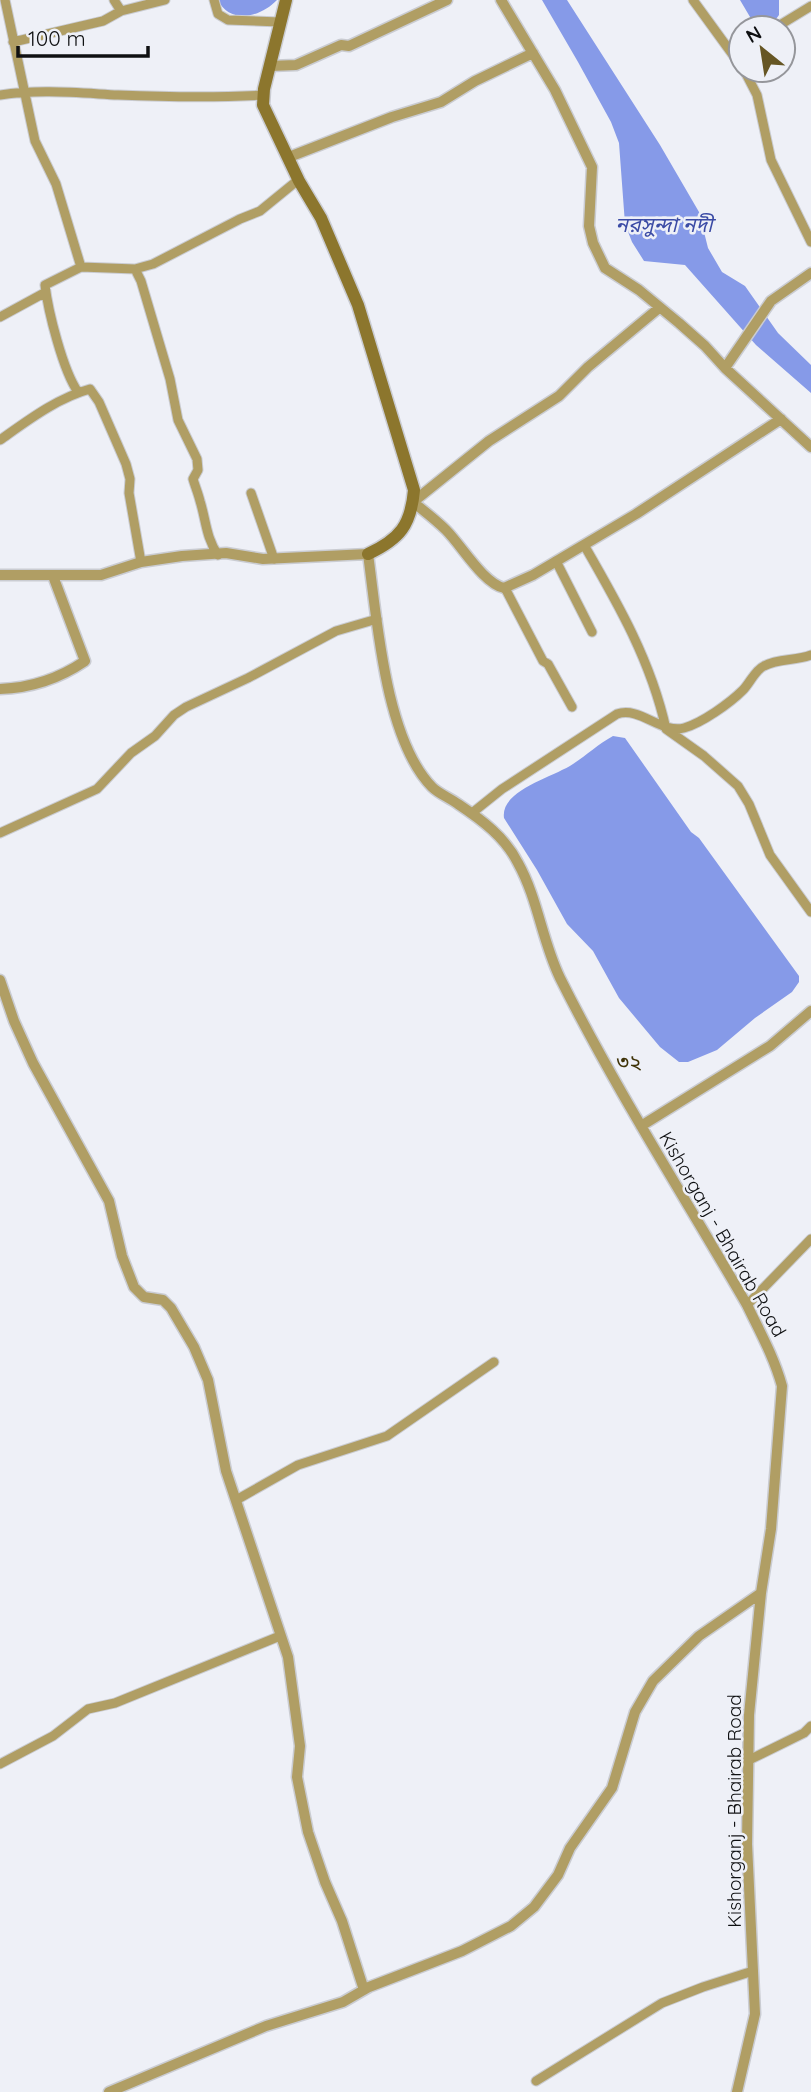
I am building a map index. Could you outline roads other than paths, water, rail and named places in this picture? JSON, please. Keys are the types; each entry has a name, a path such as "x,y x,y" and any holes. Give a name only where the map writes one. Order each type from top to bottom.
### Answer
{"main road":[{"path":"286,0 263,95 263,105 299,180 321,218 358,305 414,490 407,520 396,538 368,554"}],"street":[{"path":"5,0 35,141 56,184 81,267"},
{"path":"114,0 121,11"},
{"path":"13,43 103,21 121,11 165,0"},
{"path":"214,0 218,14 228,20 280,22"},
{"path":"270,66 296,65 341,45 349,46 447,0"},
{"path":"501,0 555,90 592,167 589,226 593,243 605,268 639,290 705,346 725,368 811,447"},
{"path":"693,0 727,40"},
{"path":"289,157 391,117 441,102 475,81 533,53"},
{"path":"751,84 757,95 771,160 811,242"},
{"path":"0,94 59,91 128,96 263,95"},
{"path":"78,392 71,383 61,355 46,292 45,285 48,282 81,267 135,269 167,258 260,211 299,180"},
{"path":"135,269 170,379 178,420 197,459 198,470 193,479 194,484 200,497 209,542 218,555"},
{"path":"725,368 771,301 811,273"},
{"path":"0,317 46,292"},
{"path":"659,308 588,367 559,396 524,416 413,502 447,531 487,577 499,587 511,586 670,492 781,419"},
{"path":"0,440 78,392 90,389 126,464 141,562"},
{"path":"251,493 274,559"},
{"path":"584,545 645,659 660,701 666,729"},
{"path":"0,575 101,575 141,562 226,553 263,559 368,554"},
{"name":"Kishorganj - Bhairab Road","path":"368,554 390,695 419,772 434,789 472,813 507,844 519,863 556,971 592,1041 747,1305 776,1365 782,1386 771,1529 761,1593 751,1693 747,1844 755,2014 737,2092"},
{"path":"556,561 592,632"},
{"path":"0,689 20,688 37,683 85,661 52,576"},
{"path":"505,587 543,661 548,664 572,707"},
{"path":"0,834 97,789 131,753 155,736 174,715 186,707 248,678 336,631 377,619"},
{"path":"666,729 686,728 719,709 743,690 764,666 811,655"},
{"path":"472,813 502,789 617,714 629,713 666,729 704,756 738,786 749,804 770,855 811,912"},
{"path":"0,981 33,1063 109,1201 122,1256 134,1287 144,1297 167,1303 194,1348 208,1380 226,1471 288,1657 300,1746 297,1777 308,1832 364,1990"},
{"path":"641,1126 770,1046 811,1011"},
{"path":"747,1305 811,1239"},
{"path":"237,1499 298,1465 387,1436 494,1362"},
{"path":"109,2092 266,2026 343,2002 364,1990 462,1951 511,1926 534,1907 558,1875 570,1848 601,1807 616,1781 635,1712 653,1681 699,1636 761,1593"},
{"path":"0,1764 53,1736 88,1709 115,1703 280,1636"},
{"path":"749,1760 804,1733 811,1726"},
{"path":"536,2081 662,2004 753,1971"}],"water":[{"path":"218,0 277,0 263,11 246,16 230,13"},
{"name":"নরসুন্দা নদী","path":"542,0 567,0 660,145 699,212 708,248 722,272 745,286 778,333 811,365 811,393 756,345 685,265 644,261 625,224 619,143 611,122"},
{"path":"740,0 779,0 779,14 748,14"},
{"path":"613,736 625,738 691,832 699,838 799,976 799,982 792,992 717,1050 688,1062 679,1062 660,1047 619,998 593,951 567,924 504,818 505,808 519,792 573,764"}],"district":[{"name":"৩২","path":"629,1061"}]}
